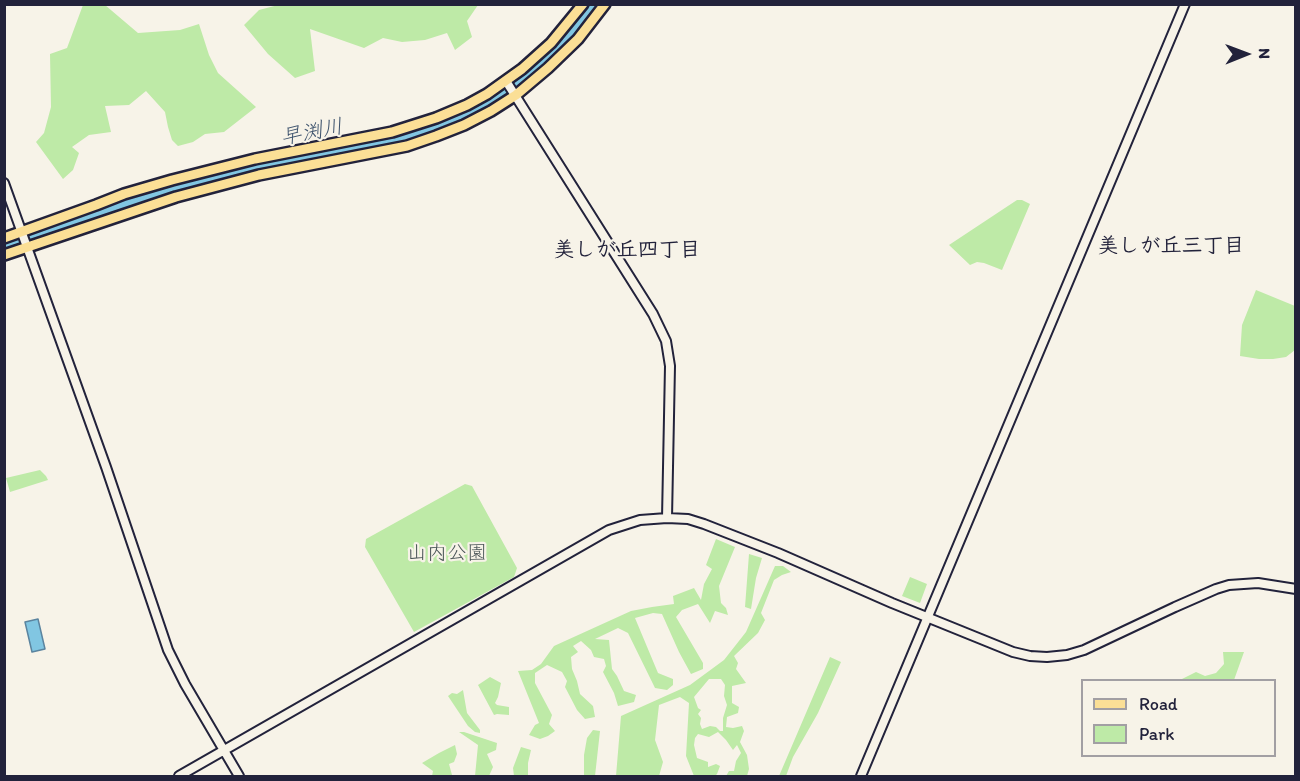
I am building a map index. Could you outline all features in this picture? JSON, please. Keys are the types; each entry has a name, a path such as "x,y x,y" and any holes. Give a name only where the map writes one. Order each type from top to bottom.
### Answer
{"main road":[{"path":"4,255 176,197 231,182 407,146 464,125 490,111 583,4"},
{"path":"4,238 124,194 172,180 255,159 392,132 420,124 511,88 564,54 605,4"}],"street":[{"path":"861,777 1185,4"},
{"path":"511,88 653,314 666,341 670,366 667,518"},
{"path":"4,183 110,476 173,663 239,777"},
{"path":"179,777 609,530 640,520 688,519 704,524 1013,652 1030,656 1067,655 1084,650 1229,585 1258,583 1296,589"}],"green space":[{"path":"282,4 478,5 467,21 472,37 455,50 447,33 425,40 402,42 383,38 364,48 310,29 315,71 295,78 268,54 244,25 259,10"},
{"path":"83,5 105,5 138,33 180,30 199,24 209,55 218,73 256,107 224,132 205,134 193,142 178,146 172,140 165,112 146,91 129,105 105,106 111,132 89,135 72,147 79,153 73,170 63,179 36,142 44,133 51,107 50,54 67,48"},
{"path":"1017,200 1030,204 1002,270 984,263 977,262 970,265 949,245"},
{"path":"1256,290 1295,306 1295,350 1286,357 1259,359 1240,356 1242,325"},
{"path":"40,470 48,480 10,492 6,478"},
{"name":"山内公園","path":"465,484 472,486 517,568 514,577 414,632 365,547 366,539"},
{"path":"716,539 735,547 719,586 721,603 728,615 715,611 710,623 698,604 682,610 676,617 703,663 703,669 691,674 662,614 653,613 635,618 658,673 673,679 673,685 667,690 655,688 628,633 618,628 595,639 609,640 612,669 624,691 636,695 634,702 618,706 603,672 606,666 604,659 594,657 591,650 581,641 573,646 578,652 571,657 572,669 580,694 593,706 595,717 585,719 577,710 565,687 567,681 562,672 547,665 535,673 535,683 552,715 549,724 555,731 540,739 529,735 539,723 518,671 532,670 541,664 554,646 631,611 674,604 673,596 694,588 701,600 704,584 712,569 706,565"},
{"path":"749,554 762,558 751,609 745,607"},
{"path":"775,566 783,566 791,572 774,580 761,613 765,620 758,633 734,656 738,663 736,669 746,683 732,686 732,703 739,707 738,713 727,717 726,727 742,726 744,731 740,742 747,755 749,769 747,776 726,776 729,771 734,771 741,753 737,745 733,750 718,732 709,737 698,734 694,745 697,758 708,762 708,767 716,764 720,766 717,774 715,776 694,776 686,756 689,703 680,697 659,705 655,740 663,762 659,776 616,776 621,716 690,685 724,660 746,632","holes":["709,679 721,679 725,685 724,696 727,705 723,718 723,731 710,726 702,729 701,718 698,714 701,710 694,697"]},
{"path":"910,577 927,584 920,603 902,596"},
{"path":"1223,652 1244,652 1234,679 1182,679 1196,672 1205,676 1216,673 1224,664"},
{"path":"830,657 841,662 818,713 793,757 786,776 779,776"},
{"path":"490,677 501,683 495,703 509,707 509,715 494,715 478,685"},
{"path":"463,690 467,713 480,733 468,726 448,696"},
{"path":"593,730 600,731 595,776 584,776 587,738"},
{"path":"459,732 497,743 496,750 487,754 493,767 489,776 475,776 478,745"},
{"path":"455,745 457,754 454,762 449,764 452,775 432,776 433,771 422,763"},
{"path":"521,747 531,750 528,776 514,776 513,768"}],"water":[{"path":"38,619 45,649 32,652 25,622"}],"waterway":[{"name":"早渕川","path":"4,246 166,191 262,164 411,135 448,120 479,105 520,79 570,33 593,4"}],"district":[{"name":"美しが丘三丁目","path":"1171,247"},
{"name":"美しが丘四丁目","path":"627,251"}]}
